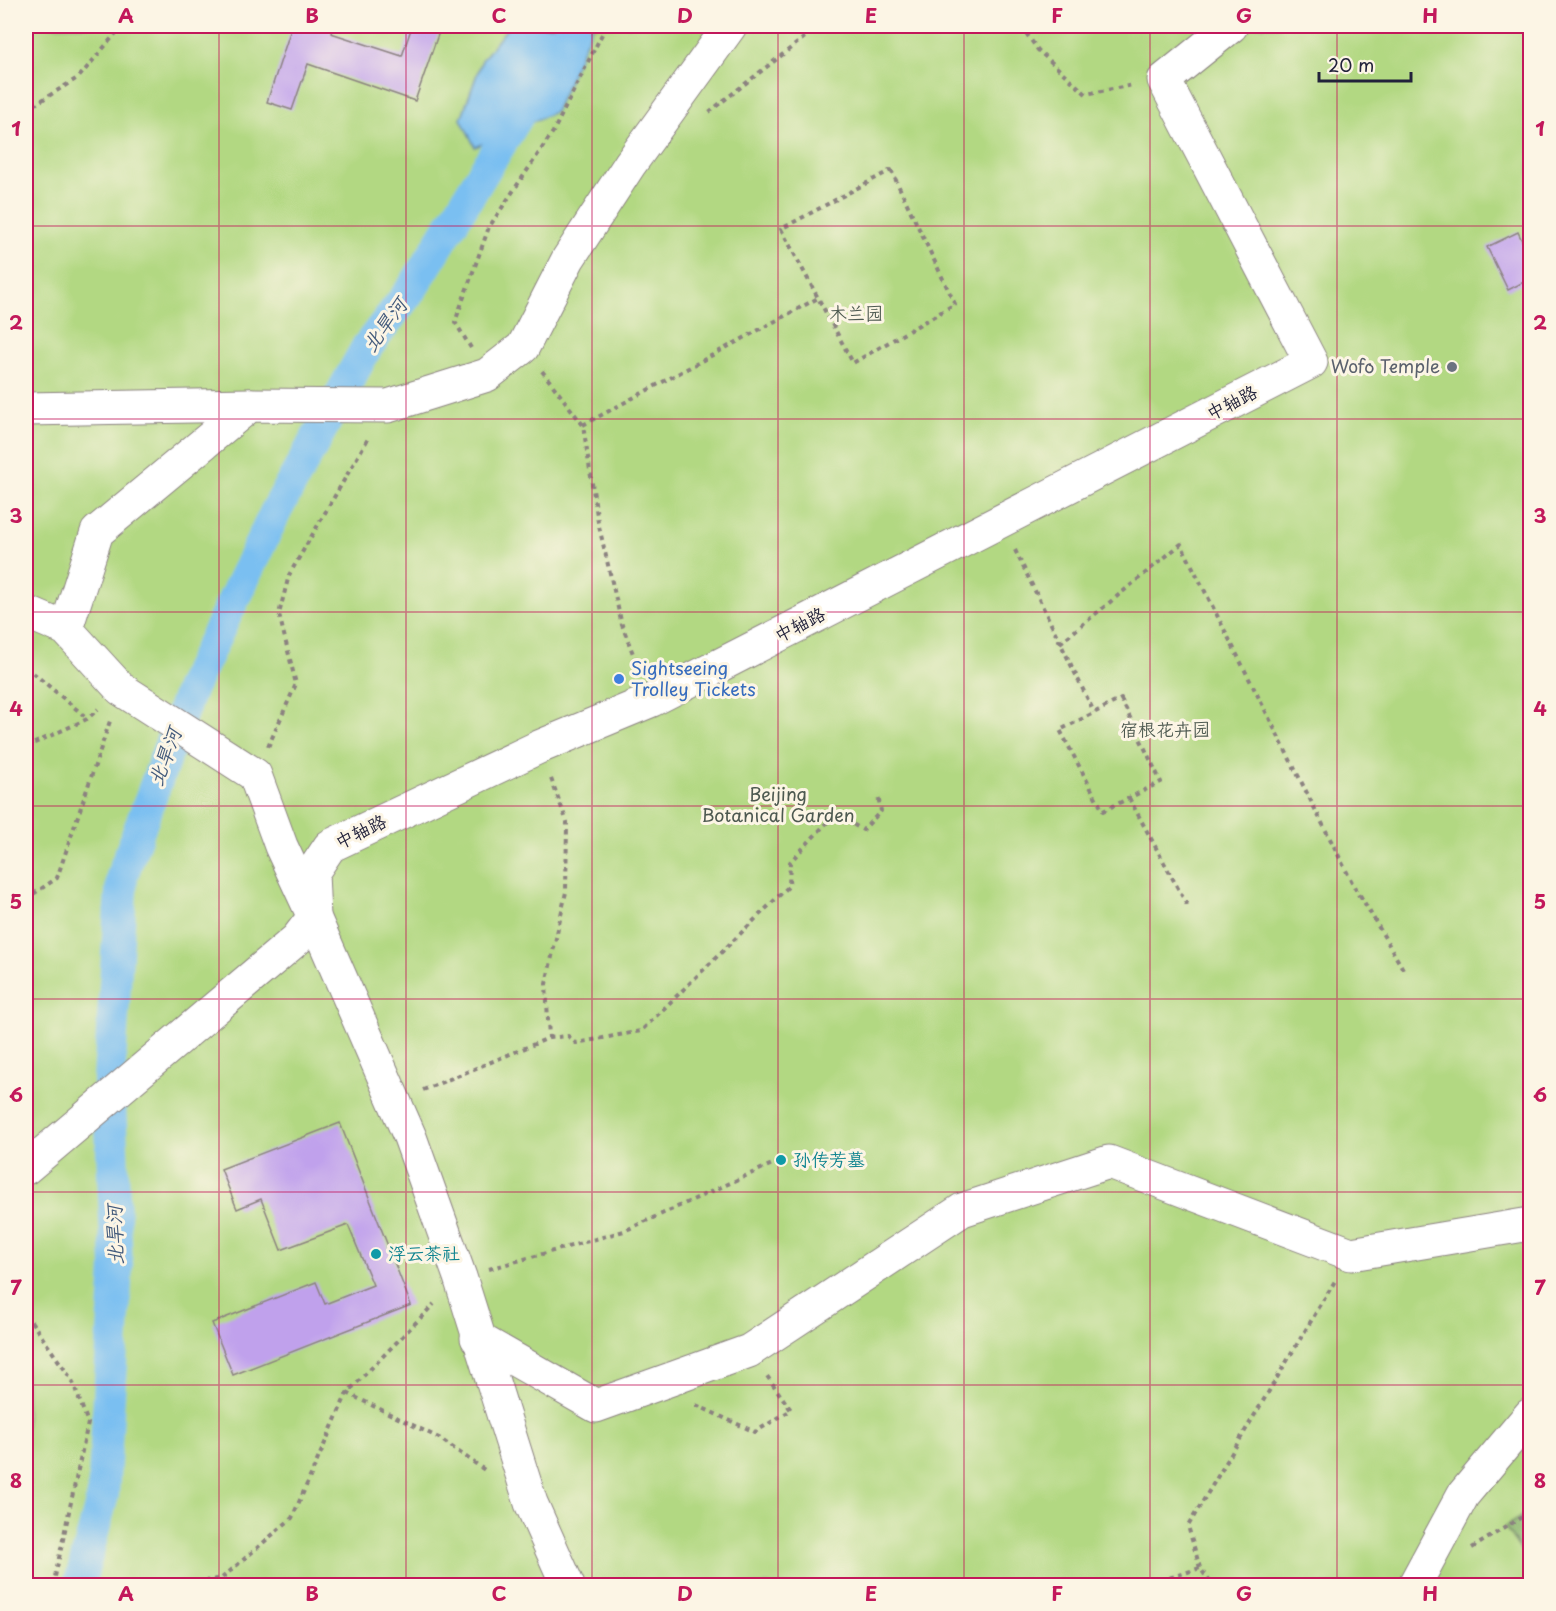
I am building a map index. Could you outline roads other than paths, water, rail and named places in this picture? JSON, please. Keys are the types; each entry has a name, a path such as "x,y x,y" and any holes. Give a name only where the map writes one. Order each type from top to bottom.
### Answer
{"street":[{"path":"26,409 250,405 388,406 488,375 523,346 568,259 630,164 730,26"},
{"name":"中轴路","path":"314,917 312,873 330,846 539,747 652,700 1311,362 1164,80 1231,26"},
{"path":"66,629 97,532 250,405"},
{"path":"26,612 66,629 121,689 255,775 281,846 394,1101 460,1277 477,1338 531,1503 568,1586"},
{"path":"37,1159 297,939 314,917"},
{"path":"477,1338 596,1406 749,1351 962,1210 1109,1162 1351,1254 1530,1224"},
{"path":"1417,1586 1415,1584 1463,1495 1530,1415"}],"water":[{"path":"509,26 593,26 555,112 475,147 461,119 482,60"}],"waterway":[{"name":"北旱河","path":"79,1586 103,1495 117,1266 109,1079 122,876 191,688 276,511 367,347 413,287 573,26"}],"place":[{"name":"Wofo Temple","path":"1452,367"},
{"name":"Sightseeing Trolley Tickets","path":"619,679"},
{"name":"孙传芳墓","path":"781,1160"},
{"name":"浮云茶社","path":"376,1254"}],"park label":[{"name":"木兰园","path":"856,314"},
{"name":"宿根花卉园","path":"1165,730"},
{"name":"Beijing Botanical Garden","path":"778,805"}]}
